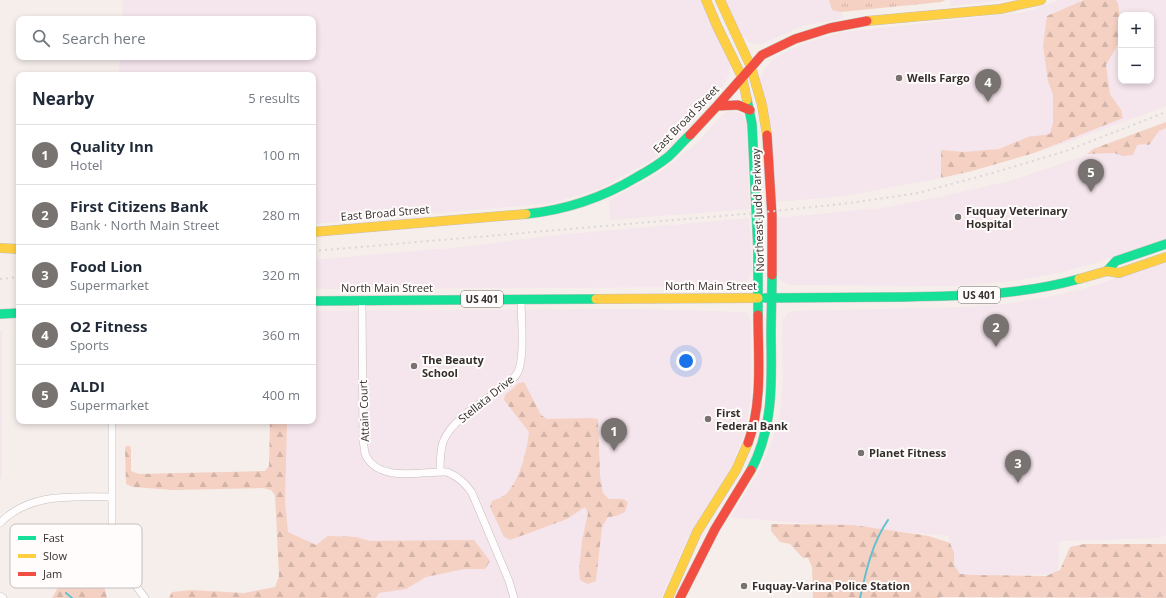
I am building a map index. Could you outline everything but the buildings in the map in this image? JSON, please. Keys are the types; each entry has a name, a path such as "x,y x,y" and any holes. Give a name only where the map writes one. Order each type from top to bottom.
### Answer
{"main road":[{"name":"Northeast Judd Parkway","path":"668,598 697,532 743,457 752,433 757,403 758,242 752,124 742,77 706,0"},
{"name":"Northeast Judd Parkway","path":"680,598 713,532 756,462 762,447 768,423 772,378 771,211 768,141 762,104 746,54 728,20 720,0"},
{"name":"East Broad Street","path":"316,232 534,213 574,206 607,193 655,167 675,151 762,55 810,33 858,22 1000,9 1041,0"},
{"path":"717,106 735,103 745,106 750,110"},
{"name":"North Main Street","path":"1107,271 1116,261 1166,244"},
{"path":"0,248 16,249"},
{"name":"North Main Street","path":"316,300 957,296 996,294 1058,285 1107,271 1119,273 1166,257"},
{"path":"0,314 16,313"},
{"path":"740,489 742,473 746,466 746,460 743,457"}],"street":[{"name":"Stellata Drive","path":"440,472 442,449 448,432 460,419 512,380 518,372 522,356 521,299"},
{"name":"Attain Court","path":"362,300 363,440 366,455 375,467 388,473 447,472 455,475 466,485 472,493 514,598"},
{"path":"112,424 112,524"},
{"path":"0,523 18,509 35,501 55,498 112,497"},
{"path":"138,588 145,598"}],"shaded area":[{"path":"123,0 701,0 730,66 726,81 718,93 673,142 653,159 601,188 553,203 316,224 316,72 119,72 120,60 316,60 316,16 122,16"},
{"path":"725,0 835,0 843,18 802,26 764,43 751,43 741,35"},
{"path":"950,0 1007,0 950,6"},
{"path":"1060,0 1166,0 1166,106 1060,145 941,178 844,196 776,202 760,81 761,76 773,60 796,47 818,39 845,32 1019,13"},
{"path":"731,111 740,113 744,117 747,125 749,209 610,220 609,201 659,173 696,144 724,113"},
{"path":"1166,125 1166,239 1089,265 1058,273 1013,281 953,286 790,285 782,282 778,278 776,272 776,218 882,208 940,197 1014,180"},
{"path":"749,218 752,271 747,282 742,286 736,287 316,289 316,260 473,246 548,236"},
{"path":"1166,263 1166,535 1159,538 1059,541 1058,574 955,577 949,536 730,517 756,477 768,452 780,416 783,384 782,321 788,313 793,311 968,307 1015,303 1086,288"},
{"path":"631,309 743,312 748,314 751,324 751,394 746,430 731,467 688,537 661,598 284,598 280,424 316,424 316,311"},
{"path":"0,330 2,330 2,478 0,479"}],"green space":[{"path":"829,0 946,0 941,2 841,12 832,10"},
{"path":"1084,0 1116,0 1119,12 1118,12 1118,41 1117,46 1106,65 1110,94 1121,110 1123,118 1034,153 972,171 941,178 941,150 964,152 999,149 1028,137 1050,134 1053,123 1053,95 1048,81 1043,46 1047,16"},
{"path":"1166,122 1166,128 1159,131 1149,145 1137,145 1133,155 1123,156 1114,153 1087,154 1093,149"},
{"path":"524,382 541,415 547,419 598,419 600,475 603,493 609,499 623,499 628,502 625,512 616,516 608,517 602,527 596,581 587,584 580,580 579,570 582,541 588,513 585,507 567,519 510,540 504,537 490,507 492,501 505,495 511,488 519,473 525,456 529,432 504,400 505,395 519,383"},
{"path":"270,424 287,424 285,503 288,532 316,545 328,536 356,537 370,541 474,540 490,561 485,569 464,569 426,577 406,589 379,593 376,598 169,598 172,592 191,590 244,593 275,587 279,576 275,495 271,490 263,488 173,490 133,487 126,484 126,446 130,446 131,450 131,471 139,474 265,471 269,466"},
{"path":"771,524 853,525 929,536 950,543 954,553 954,565 960,574 972,575 1046,576 1060,570 1070,547 1084,544 1166,544 1166,598 813,598 812,567 808,558 803,558 790,544 780,542 771,531"},
{"path":"57,588 104,588 107,598 52,598"}],"waterway":[{"path":"860,598 867,568 874,548 882,529 888,520"},
{"path":"66,593 72,598"}],"railway":[{"path":"316,251 756,213 850,203 918,193 1066,151 1166,112"},
{"path":"0,279 16,277"}],"traffic: fast":[{"path":"747,100 752,124 758,250 758,315"},
{"path":"526,214 570,206 611,191 660,163 690,135"},
{"path":"1107,271 1116,261 1166,244"},
{"path":"751,470 764,438 770,405 772,275"},
{"path":"765,298 904,297 992,294 1036,288 1079,279"},
{"path":"316,301 596,299"},
{"path":"0,314 16,313"}],"traffic: slow":[{"path":"706,0 742,77 747,100"},
{"path":"720,0 751,67 762,105 767,135"},
{"path":"867,21 1000,9 1041,0"},
{"path":"316,232 526,214"},
{"path":"0,248 16,249"},
{"path":"1079,279 1107,271 1119,273 1166,257"},
{"path":"596,299 758,298"},
{"path":"668,598 697,532 736,470 748,443"}],"traffic: jam":[{"path":"690,135 762,55 795,39 830,28 867,21"},
{"path":"717,106 738,105 750,110"},
{"path":"767,135 772,216 772,275"},
{"path":"748,443 753,428 758,396 758,315"},
{"path":"680,598 715,529 751,470"}],"place":[{"name":"Wells Fargo","path":"899,78"},
{"name":"O2 Fitness","path":"988,102"},
{"name":"ALDI","path":"1091,192"},
{"name":"Fuquay Veterinary Hospital","path":"958,217"},
{"name":"First Citizens Bank","path":"996,347"},
{"name":"The Beauty School","path":"414,366"},
{"name":"First Federal Bank","path":"708,419"},
{"name":"Quality Inn","path":"614,451"},
{"name":"Planet Fitness","path":"861,453"},
{"name":"Food Lion","path":"1018,483"},
{"name":"Fuquay-Varina Police Station","path":"744,586"}]}
